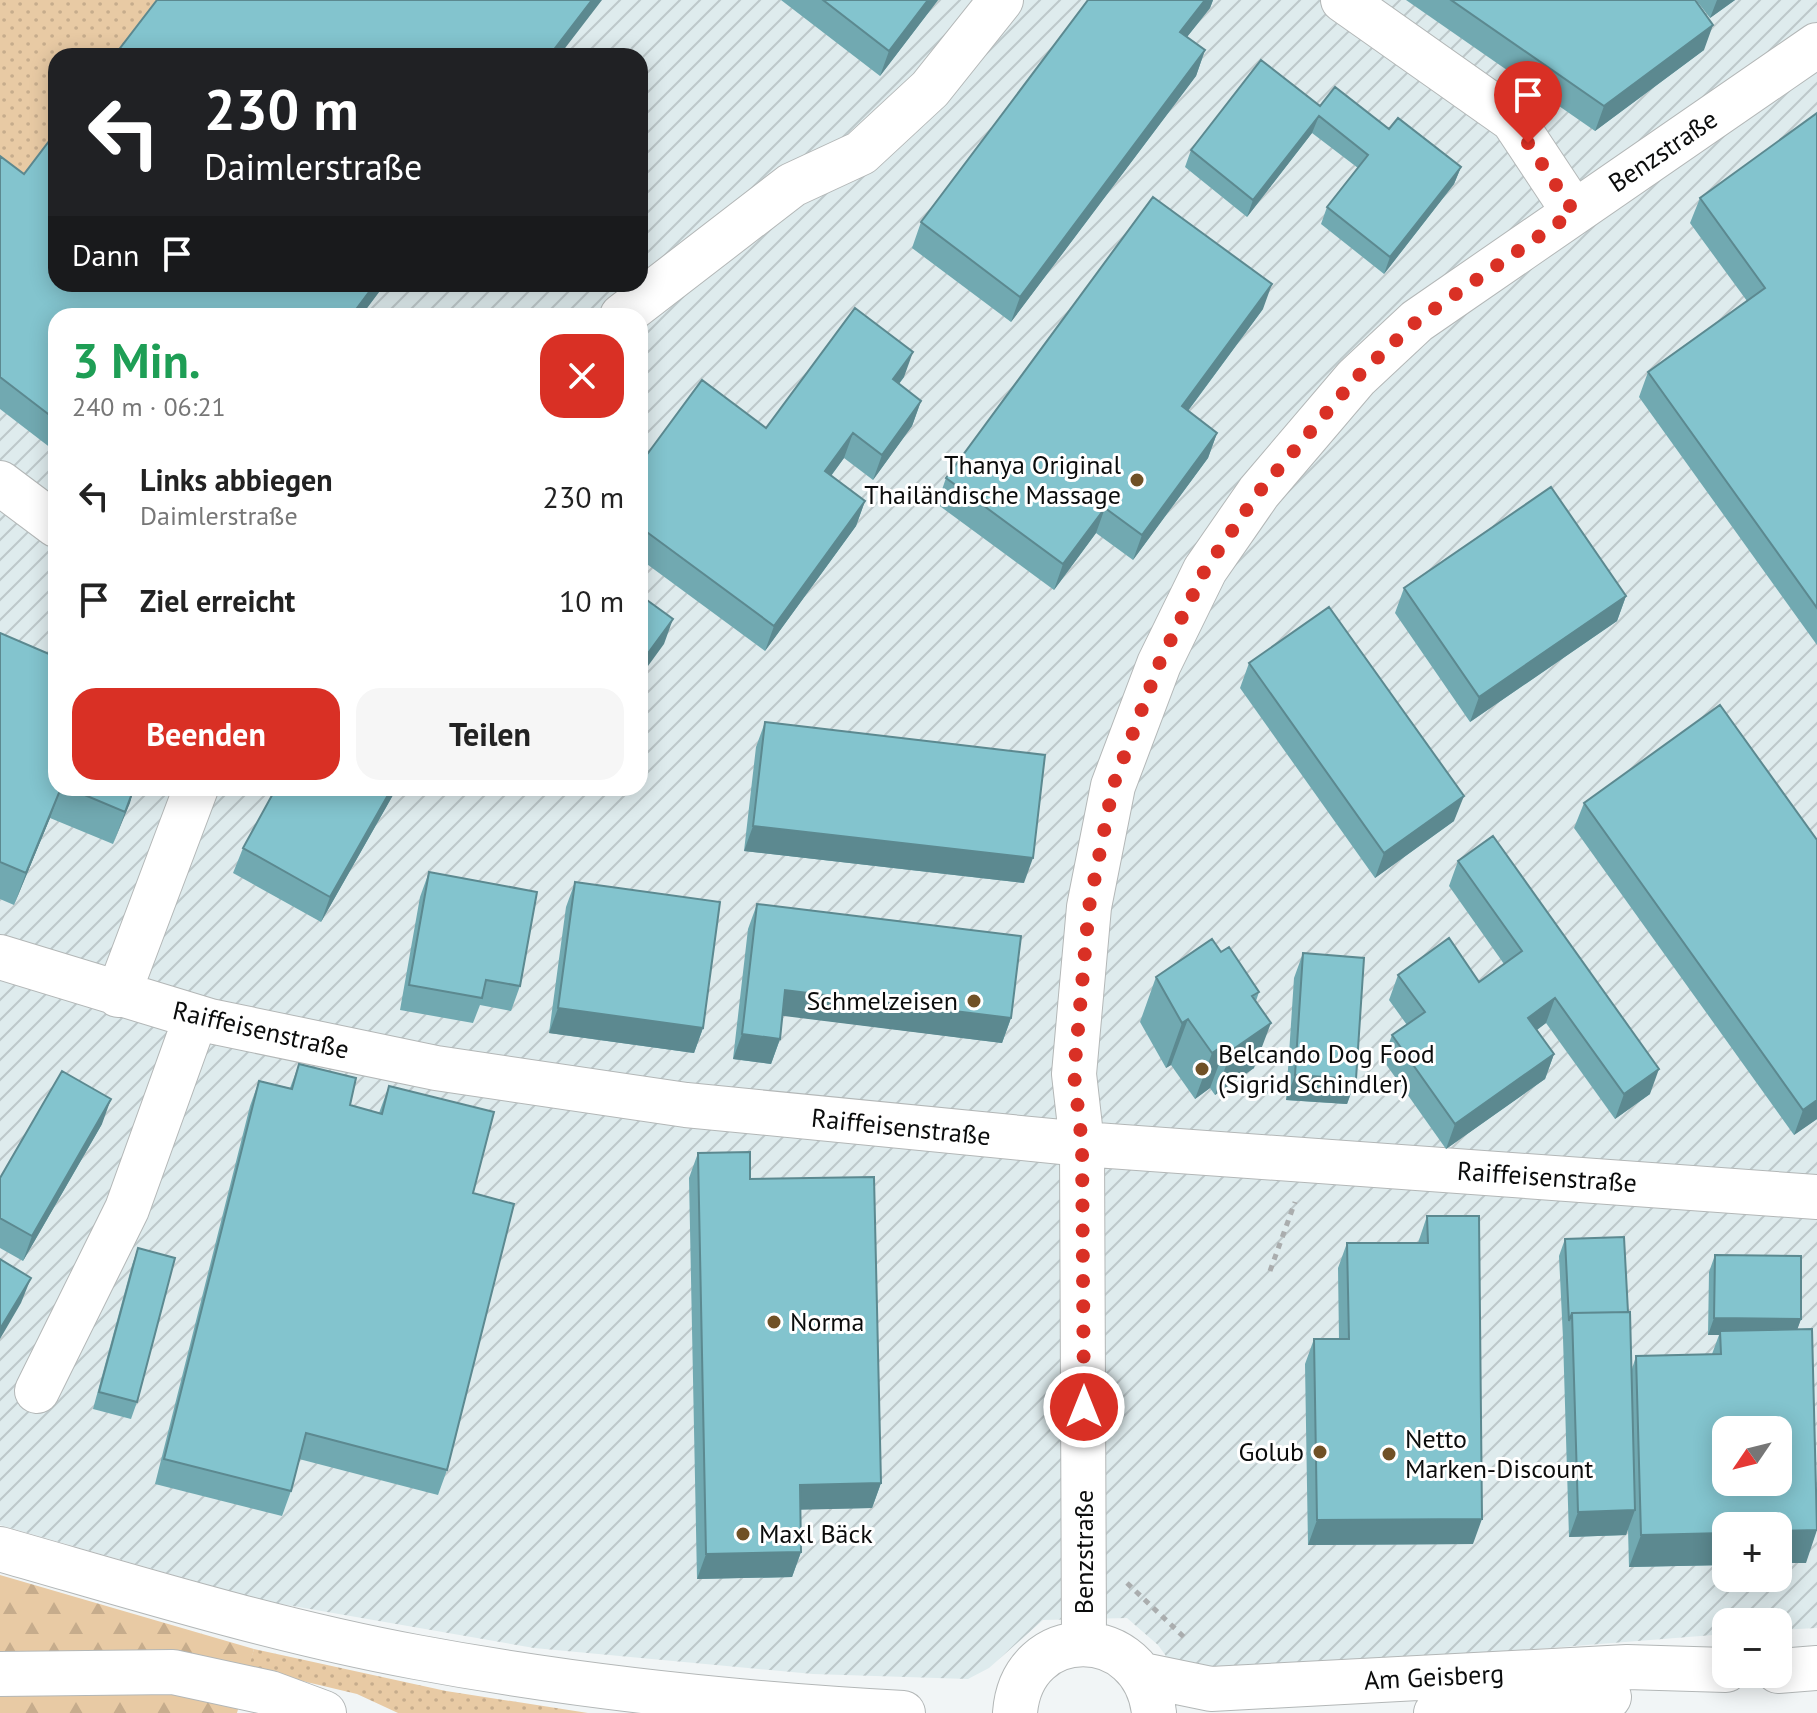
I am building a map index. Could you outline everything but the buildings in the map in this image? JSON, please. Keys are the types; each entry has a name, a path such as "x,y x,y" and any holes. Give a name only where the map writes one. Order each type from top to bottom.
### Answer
{"street":[{"path":"632,308 792,185 861,153 930,89 1001,0"},
{"path":"1343,0 1513,120 1574,212"},
{"name":"Benzstraße","path":"1084,1643 1082,1144 1074,1074 1089,907 1113,786 1159,664 1205,570 1259,492 1356,378 1417,321 1817,45"},
{"path":"0,483 48,519"},
{"path":"118,995 193,796"},
{"name":"Raiffeisenstraße","path":"0,957 196,1017 436,1068 642,1098 1082,1144 1817,1197"},
{"path":"37,1391 127,1209 196,1017"},
{"path":"0,1549 240,1618 415,1657 601,1685 806,1708 903,1713"},
{"path":"1015,1713 1021,1684 1029,1670 1052,1652 1084,1643 1107,1647 1127,1659 1149,1694"},
{"name":"Am Geisberg","path":"1149,1694 1627,1667 1712,1670"},
{"path":"1792,1670 1817,1668"},
{"path":"0,1674 173,1672 270,1693 324,1713"},
{"name":"Am Geisberg","path":"1436,1713 1626,1695 1712,1681"}],"path":[{"path":"1270,1271 1310,1159"},
{"path":"1121,1571 1127,1583 1170,1628 1208,1656 1211,1689"}],"shaded area":[{"path":"0,0 1817,0 1817,1628 1792,1629 1792,1608 1712,1608 1712,1635 1181,1677 1158,1645 1127,1618 1043,1620 989,1668 968,1679 813,1674 534,1648 264,1601 0,1525"}],"green space":[{"path":"0,0 167,0 130,48 48,48 48,157 15,200 0,188"},
{"path":"0,1575 254,1649 237,1713 0,1713"},
{"path":"254,1649 446,1691 588,1713 398,1713 357,1694 248,1668"}],"place":[{"name":"Thanya Original Thailändische Massage","path":"1137,480"},
{"name":"Schmelzeisen","path":"974,1001"},
{"name":"Belcando Dog Food (Sigrid Schindler)","path":"1202,1069"},
{"name":"Norma","path":"774,1322"},
{"name":"Golub","path":"1320,1452"},
{"name":"Netto Marken-Discount","path":"1389,1454"},
{"name":"Maxl Bäck","path":"743,1534"}],"route":[{"path":"1084,1407 1082,1144 1074,1074 1089,907 1113,786 1159,664 1205,570 1259,492 1356,378 1417,321 1574,212 1528,143"}]}
